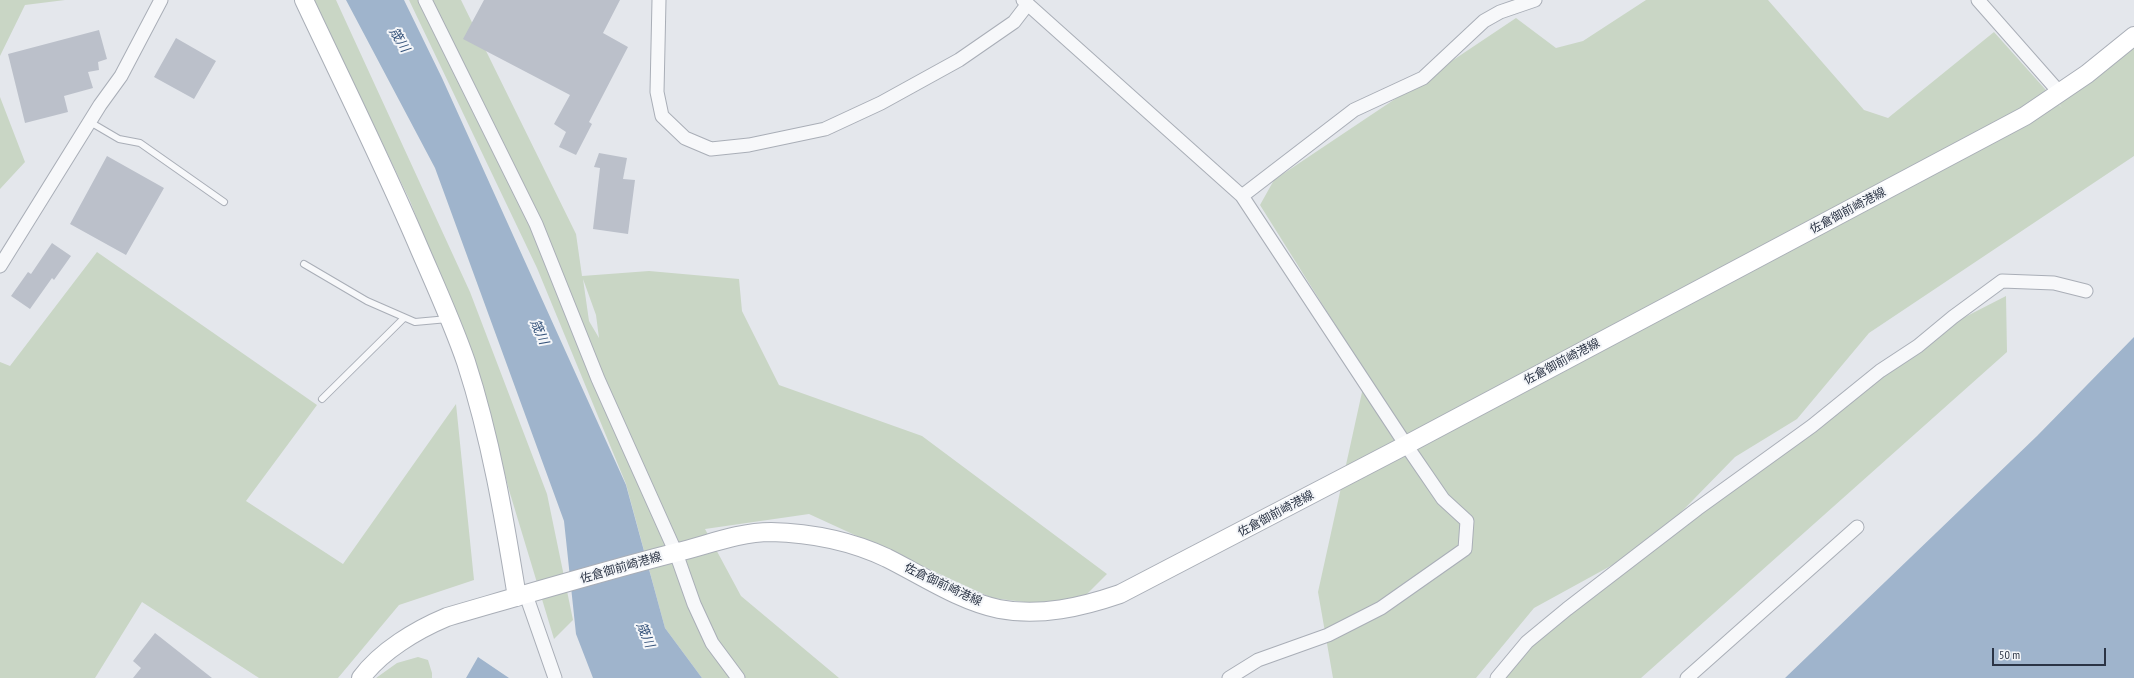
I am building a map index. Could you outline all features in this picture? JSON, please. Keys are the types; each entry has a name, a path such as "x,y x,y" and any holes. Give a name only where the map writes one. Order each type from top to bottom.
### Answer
{"main road":[{"path":"304,0 402,208 450,318 466,363 488,439 521,596"},
{"name":"佐倉御前崎港線","path":"361,678 381,658 424,627 446,617 673,553 731,538 769,532 806,535 843,541 878,554 969,600 999,609 1025,612 1058,610 1092,604 1120,594 1406,445 1968,147 2024,116 2060,93 2134,36"}],"street":[{"path":"0,266 90,122 121,76 161,0"},
{"path":"425,0 536,224 598,379 712,643 738,678"},
{"path":"659,0 657,92 662,116 685,138 711,149 749,145 825,129 867,110 959,60 1014,22 1025,2 1242,196 1443,499 1467,522 1465,549 1381,608 1328,635 1258,660 1229,678"},
{"path":"1242,196 1354,110 1423,78 1484,21 1500,12 1535,0"},
{"path":"1978,0 2060,93"},
{"path":"1497,678 1527,642 1567,608 1697,509 1812,426 1874,376 1918,346 1953,317 2002,281 2054,283 2086,291"},
{"path":"1687,678 1857,527"},
{"path":"521,596 555,678"}],"lane":[{"path":"90,122 119,139 140,143 224,202"},
{"path":"304,264 368,301 404,318 415,322 450,318"},
{"path":"322,399 404,318"}],"green space":[{"path":"0,0 65,0 25,5 0,56"},
{"path":"314,0 336,0 470,292 547,494 573,620 554,639 509,490 479,375 410,201"},
{"path":"409,0 461,0 576,234 582,276 649,271 739,279 742,311 779,385 922,436 1107,574 1073,608 992,598 809,514 705,529 741,596 839,678 702,678 665,628 626,484 537,268","holes":["583,279 596,315 599,338 589,321"]},
{"path":"1646,0 1768,0 1864,110 1888,118 1994,32 2062,108 2054,97 2134,34 2134,156 1869,333 1797,419 1735,457 1653,541 1924,338 2006,296 2007,352 1641,678 1497,678 1535,633 1647,546 1534,608 1476,678 1333,678 1318,592 1366,374 1260,205 1274,180 1516,18 1556,48 1583,41"},
{"path":"0,97 25,162 0,189"},
{"path":"97,252 317,405 246,501 343,564 456,404 474,580 399,605 338,678 259,678 142,602 95,678 0,678 0,362 10,366"},
{"path":"418,657 428,660 432,678 376,678 397,663"}],"water":[{"name":"筬川","path":"346,0 404,0 442,78 626,485 665,628 702,678 593,678 576,634 564,521 435,168"},
{"path":"2134,337 2134,678 1785,678 2037,436"},
{"path":"478,657 509,678 466,678"}],"building":[{"path":"484,0 620,0 603,33 628,47 589,122 592,124 576,155 559,147 566,132 554,124 570,95 463,39"},
{"path":"99,30 107,59 98,62 99,70 88,72 93,88 64,96 68,112 25,123 8,54"},
{"path":"176,38 216,61 194,99 154,77"},
{"path":"599,153 627,158 623,179 635,180 628,234 593,229 600,168 594,167"},
{"path":"107,156 164,188 126,255 70,224"},
{"path":"52,243 71,256 54,280 52,278 30,309 11,296 28,272 31,274"},
{"path":"155,633 212,678 133,678 141,668 133,661"}]}
